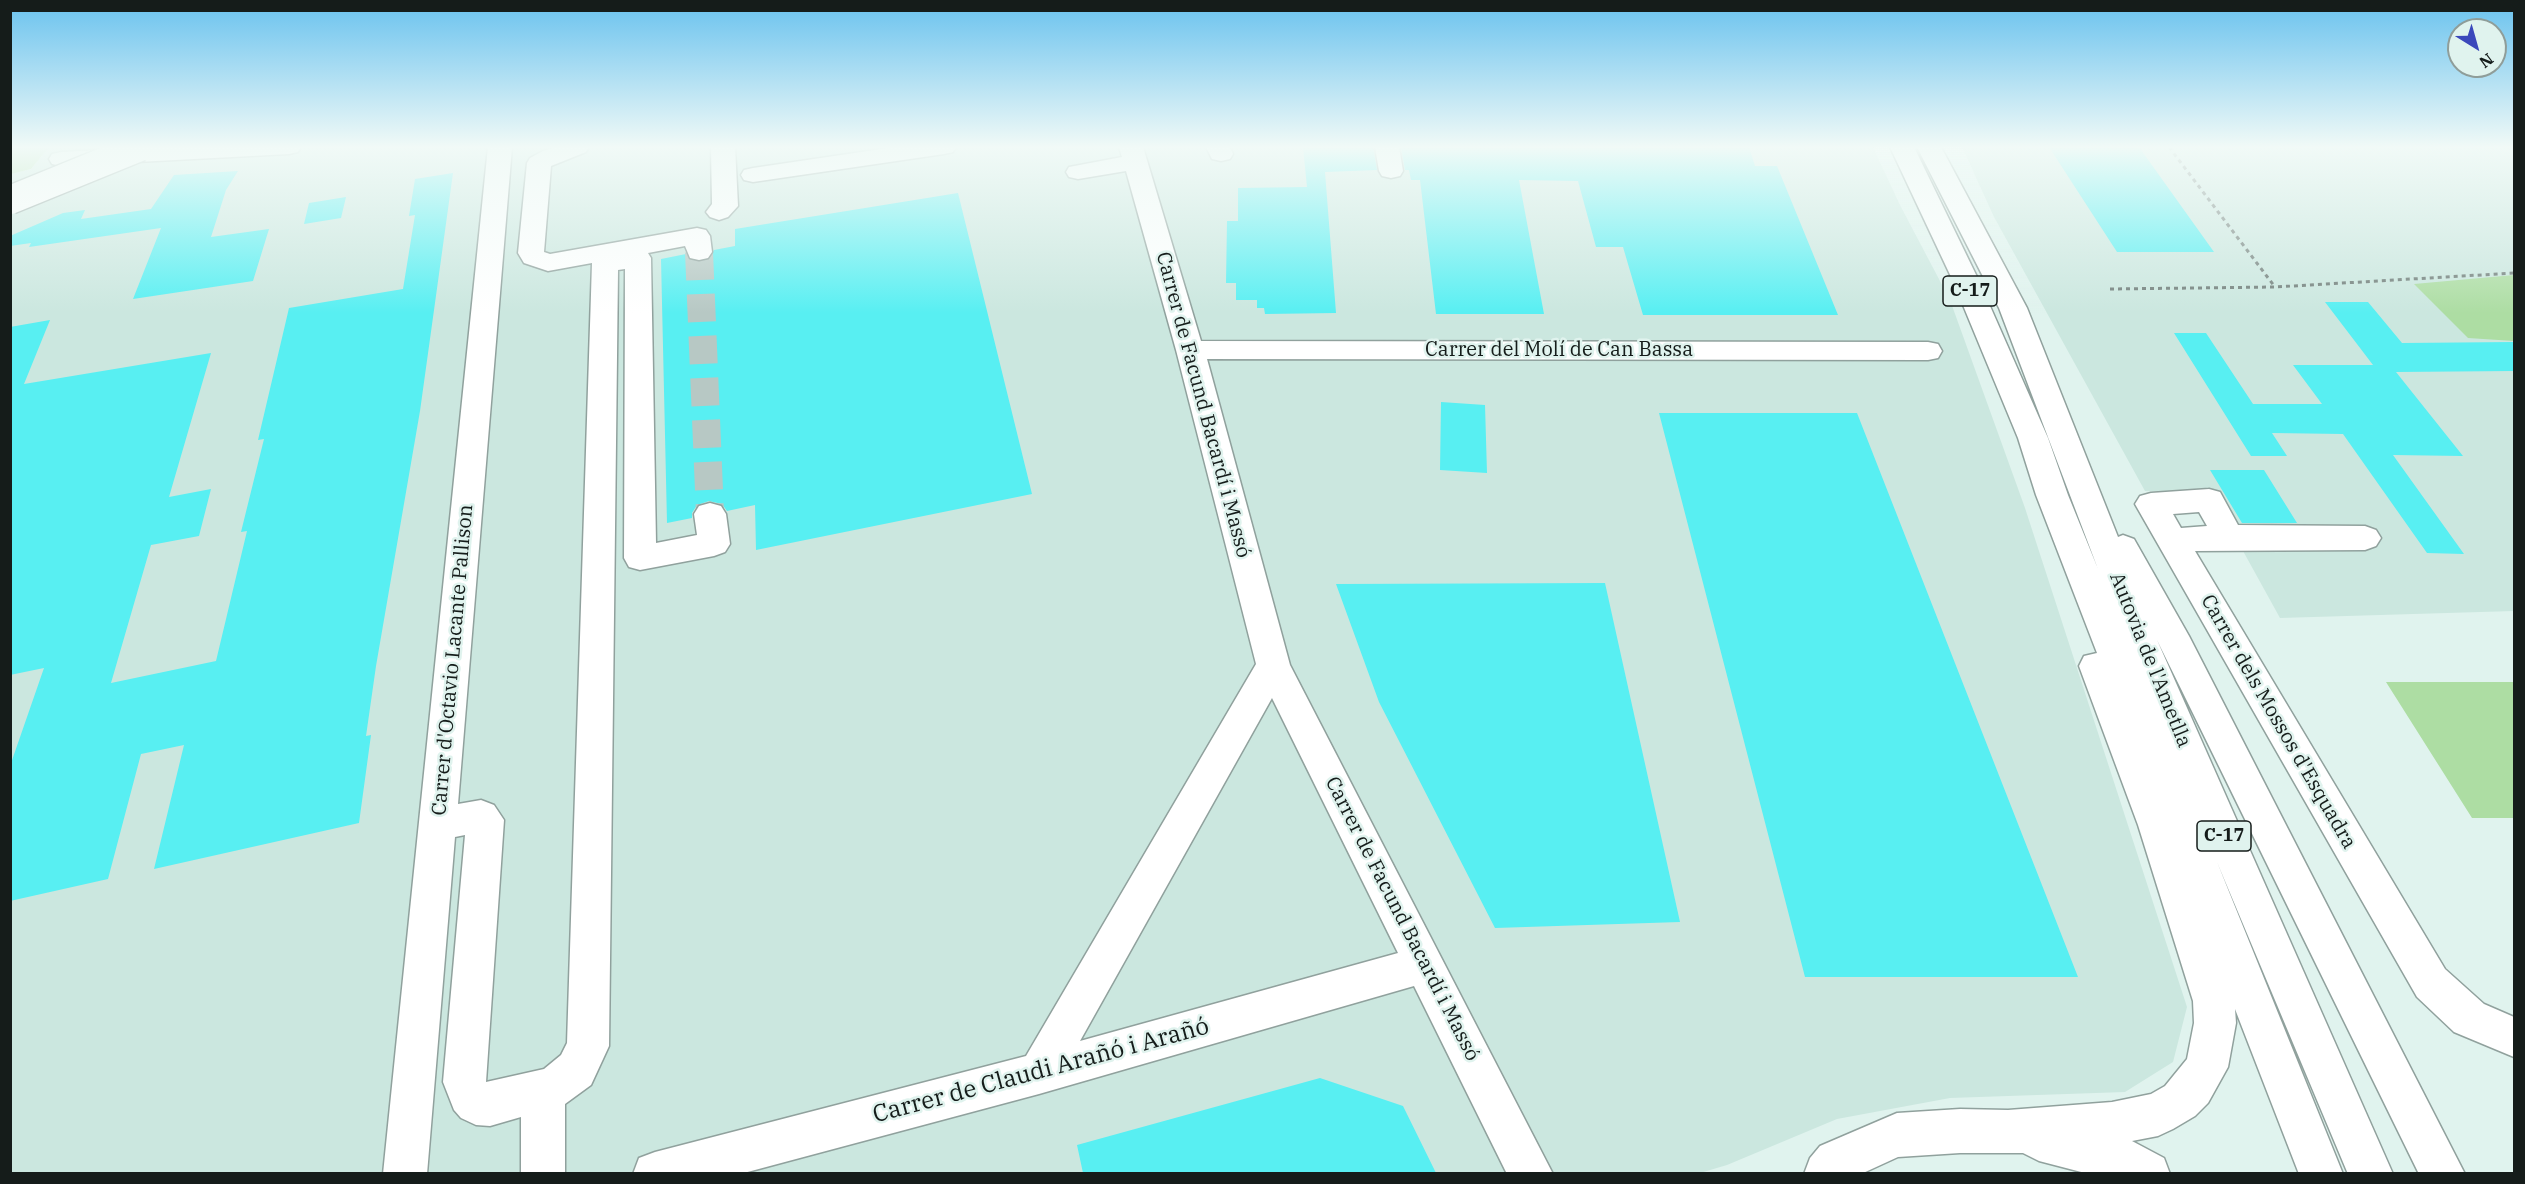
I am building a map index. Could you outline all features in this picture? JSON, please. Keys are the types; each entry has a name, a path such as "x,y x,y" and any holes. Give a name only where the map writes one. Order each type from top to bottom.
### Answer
{"main road":[{"name":"Carrer d'Octavio Lacante Pallison","path":"405,1173 495,202"},
{"path":"536,202 531,253 548,263 698,236 699,252"},
{"path":"719,212 725,206 725,202"},
{"name":"Carrer de Facund Bacardí i Massó","path":"1148,202 1190,350 1273,664 1531,1173"},
{"name":"Autovia de l'Ametlla","path":"1928,202 1966,281 2033,438 2070,495 2140,641 2371,1173"},
{"name":"Autovia de l'Ametlla","path":"1958,202 2013,308 2070,495 2321,1173"},
{"path":"1972,202 1999,258 2013,308"},
{"path":"438,824 481,816 485,820 464,1082 469,1095 476,1103 490,1104 555,1087 576,1070 588,1046 605,264 638,258 640,558 714,544 710,514"},
{"name":"Carrer del Molí de Can Bassa","path":"1190,350 1928,351"},
{"path":"1826,1173 1836,1162 1897,1135 1960,1131 2008,1132 2112,1124 2158,1114 2180,1101 2193,1088 2207,1067 2215,1023 2214,1001 2157,825 2086,643 2065,561 2070,495"},
{"path":"2070,495 2109,523 2177,646 2443,1173"},
{"name":"Carrer dels Mossos d'Esquadra","path":"2365,538 2228,537 2172,540 2431,983 2469,1018 2514,1037"},
{"path":"1039,1073 1273,664"},
{"name":"Carrer de Claudi Arañó i Arañó","path":"655,1173 1039,1073 1425,964"},
{"path":"543,1090 543,1173"},
{"path":"2008,1132 2123,1160 2148,1173"}],"path":[{"path":"2211,202 2275,287"},
{"path":"2110,289 2275,287 2514,273"}],"shaded area":[{"path":"10,202 1899,202 1950,300 2025,508 2187,1007 2173,1062 2125,1092 1950,1098 1837,1119 1727,1165 1700,1173 11,1173"},
{"path":"1987,202 2514,202 2514,611 2280,618 2211,493 2145,491"}],"green space":[{"path":"2514,275 2514,341 2468,338 2414,284"},
{"path":"2386,682 2514,682 2514,818 2472,818"}],"building":[{"path":"156,202 222,202 211,237 269,229 253,281 133,299 161,228 29,247 31,243 10,246 10,236 63,213 85,210 81,219 151,209"},
{"path":"345,202 341,218 304,224 309,203"},
{"path":"411,202 449,202 420,411 376,666 366,736 371,735 359,823 154,869 184,745 141,754 108,879 10,901 10,766 44,668 10,675 10,327 50,320 24,384 211,353 169,497 211,489 199,536 151,545 111,683 216,661 247,531 241,532 264,439 258,440 289,308 403,289 415,215 409,216"},
{"path":"901,202 960,202 1032,494 756,550 755,505 727,511 722,504 709,501 697,505 692,518 667,523 661,259 686,254 690,260 699,262 708,260 714,250 735,246 735,229"},
{"path":"1238,202 1327,202 1336,313 1265,314 1264,308 1257,308 1257,300 1236,300 1236,283 1226,283 1227,221 1238,221"},
{"path":"1423,202 1523,202 1544,314 1436,314"},
{"path":"1584,202 1792,202 1838,315 1643,315 1623,247 1596,247"},
{"path":"2085,202 2178,202 2214,252 2117,252"},
{"path":"2325,302 2368,302 2402,343 2514,342 2514,371 2396,372 2463,456 2393,455 2464,554 2427,553 2343,434 2272,433 2287,456 2251,456 2174,333 2206,333 2253,404 2322,404 2293,365 2373,365"},
{"path":"1441,402 1485,405 1487,473 1440,470"},
{"path":"1659,413 1857,413 2078,977 1805,977"},
{"path":"2210,470 2264,470 2297,523 2242,523"},
{"path":"1605,583 1680,922 1495,928 1379,702 1336,584"},
{"path":"1320,1078 1403,1106 1436,1173 1083,1173 1077,1145"}],"tunnel":[{"path":"699,252 710,514"}]}
